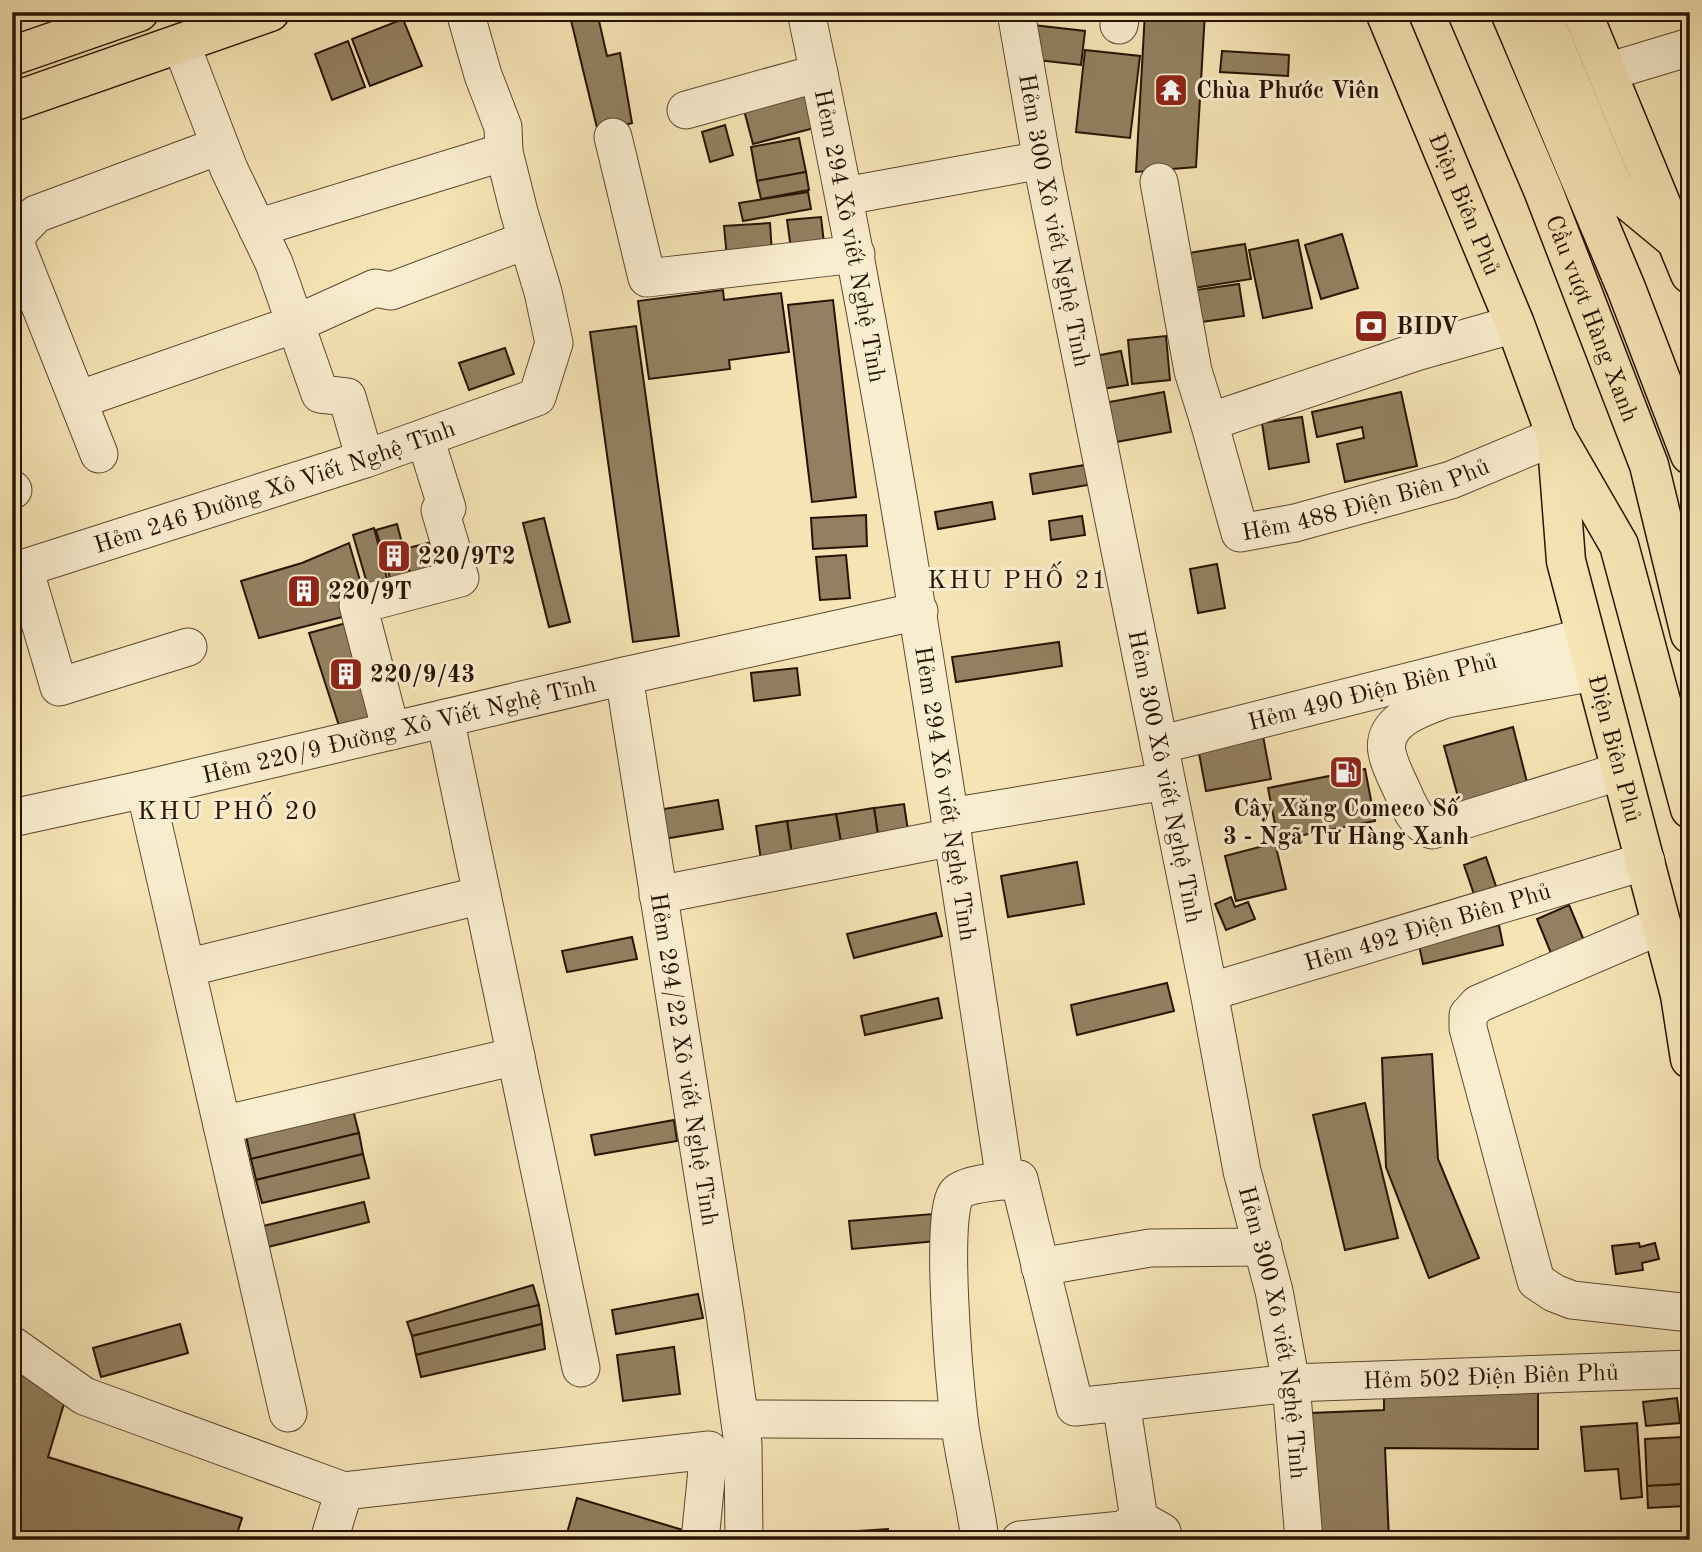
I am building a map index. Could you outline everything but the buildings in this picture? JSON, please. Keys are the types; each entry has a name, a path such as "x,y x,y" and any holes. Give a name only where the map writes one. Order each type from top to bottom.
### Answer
{"main road":[{"path":"12,55 139,12"},
{"name":"Điện Biên Phủ","path":"1385,12 1515,324 1556,436 1619,545 1690,809"},
{"name":"Cầu vượt Hàng Xanh","path":"1467,12 1543,190 1648,465 1690,634"},
{"name":"Cầu vượt Hàng Xanh","path":"1510,12 1626,288 1690,455"},
{"path":"1541,12 1614,189 1683,258"},
{"path":"1582,12 1683,258"},
{"path":"12,102 181,44 247,16"},
{"name":"Điện Biên Phủ","path":"1556,436 1566,561 1680,995 1690,1059"}],"street":[{"path":"78,400 295,324 375,288 391,291 527,240 505,152 503,127 483,75 465,12"},
{"name":"Hẻm 294 Xô viết Nghệ Tĩnh","path":"806,12 856,254 919,611 1005,1181"},
{"name":"Hẻm 300 Xô viết Nghệ Tĩnh","path":"1016,12 1042,160 1209,992 1242,1171 1275,1291 1291,1383 1304,1540"},
{"path":"181,44 219,146 274,263 320,394 347,397 365,459"},
{"path":"1607,72 1690,47"},
{"path":"686,110 819,74"},
{"path":"613,137 647,278 856,254"},
{"path":"99,454 78,400 22,286 16,245 19,232 36,214 219,146"},
{"path":"257,228 505,152"},
{"path":"845,196 1042,160"},
{"path":"1159,182 1193,371 1209,422 1416,352 1515,324"},
{"name":"Hẻm 246 Đường Xô Viết Nghệ Tĩnh","path":"18,570 365,459 537,397 554,343 543,292 527,240"},
{"name":"Hẻm 488 Điện Biên Phủ","path":"1209,422 1240,533 1295,523 1451,480 1556,436"},
{"path":"391,731 358,605 460,578 440,510 447,508 425,438"},
{"path":"18,570 59,687 188,648"},
{"name":"Hẻm 220/9 Đường Xô Viết Nghệ Tĩnh","path":"12,818 624,676 919,611"},
{"path":"1590,655 1409,713 1396,726 1388,740 1386,751 1410,810 1420,824 1432,830 1621,771"},
{"name":"Hẻm 490 Điện Biên Phủ","path":"1159,745 1590,655"},
{"name":"Hẻm 294/22 Xô viết Nghệ Tĩnh","path":"624,676 742,1432 744,1540"},
{"path":"444,718 581,1368"},
{"path":"658,895 1166,781"},
{"path":"145,789 288,1413"},
{"name":"Hẻm 492 Điện Biên Phủ","path":"1209,992 1646,861"},
{"path":"186,968 482,895"},
{"path":"1662,925 1478,1004 1468,1015 1468,1028 1535,1281 1572,1300 1690,1313"},
{"path":"222,1125 516,1056"},
{"path":"980,1540 959,1420 950,1314 949,1216 955,1195 963,1188 1019,1179 1040,1266 1150,1248 1262,1247"},
{"name":"Hẻm 502 Điện Biên Phủ","path":"1040,1266 1075,1407 1291,1383 1690,1369"},
{"path":"12,1345 84,1396 344,1491 709,1450 699,1540"},
{"path":"1020,1540 1152,1529 1121,1402"},
{"path":"742,1432 959,1420"},
{"path":"329,1540 344,1491"}],"place":[{"name":"Chùa Phước Viên","path":"1171,90"},
{"name":"BIDV","path":"1371,326"},
{"name":"220/9T2","path":"394,556"},
{"name":"220/9T","path":"304,591"},
{"name":"220/9/43","path":"346,674"},
{"name":"Cây Xăng Comeco Số 3 - Ngã Tư Hàng Xanh","path":"1346,772"}],"district":[{"name":"KHU PHỐ 21","path":"1018,579"},
{"name":"KHU PHỐ 20","path":"228,810"}]}
